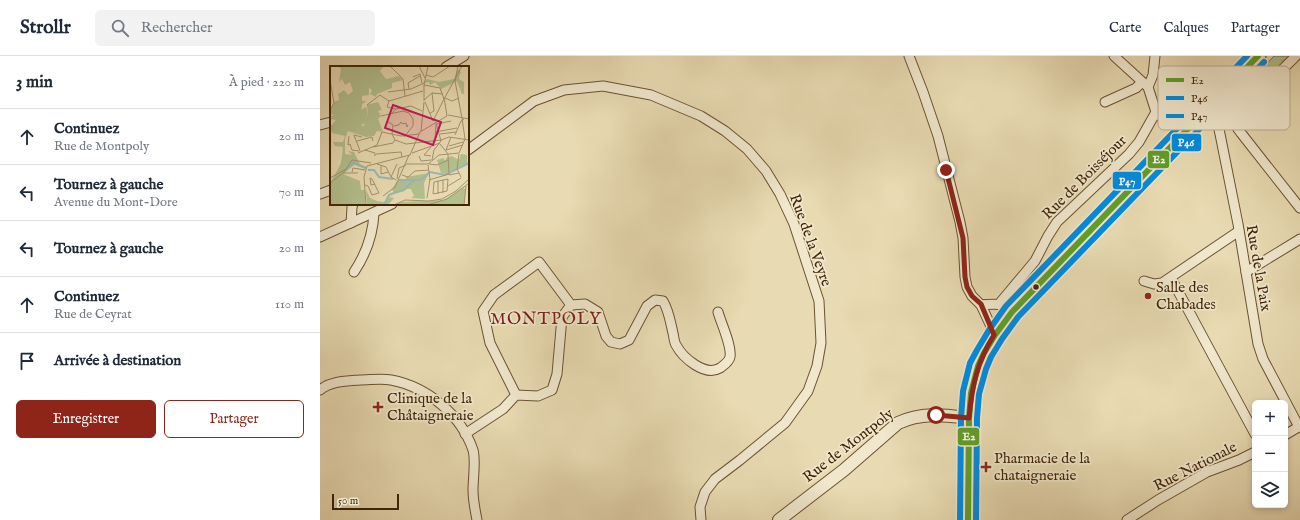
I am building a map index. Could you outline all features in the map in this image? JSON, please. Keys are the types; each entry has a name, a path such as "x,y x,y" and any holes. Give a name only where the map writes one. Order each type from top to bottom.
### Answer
{"main road":[{"path":"1249,66 1258,56"},
{"path":"968,520 969,418 971,393 978,366 994,335 1012,312 1188,130"}],"street":[{"path":"448,66 464,56"},
{"path":"909,56 924,92 938,136 963,238 967,287 972,296 981,304 994,335"},
{"path":"1114,56 1145,85 1156,112"},
{"path":"1105,102 1145,85 1153,75 1155,56"},
{"path":"1286,66 1296,56"},
{"name":"Rue de la Veyre","path":"469,149 534,101 564,90 603,86 651,95 701,116 725,131 747,149 766,171 780,194 794,224 818,301 821,343 817,366 808,391 784,423 715,479 705,492 700,507 701,520"},
{"name":"Rue de Boisséjour","path":"999,304 1035,261 1057,222 1129,154 1139,142 1156,112"},
{"path":"320,125 330,122"},
{"path":"1179,130 1184,134"},
{"name":"Rue de la Paix","path":"1219,130 1239,231 1258,344 1263,359 1300,426"},
{"path":"1239,130 1300,208"},
{"path":"320,194 330,190"},
{"path":"351,223 353,205"},
{"path":"320,237 390,205"},
{"path":"354,272 362,260 374,228 374,213"},
{"path":"1144,281 1154,284 1162,283 1239,231"},
{"path":"1246,272 1300,239"},
{"path":"516,396 490,343 483,311 494,295 539,262 571,305"},
{"path":"1171,278 1252,428"},
{"path":"465,434 502,409 516,396 538,396 552,390 557,374 562,317 571,305 585,304 598,312 606,336 611,342 620,344 629,340 647,306 655,300 663,301 668,310 675,344 686,357 698,367 710,371 717,370 723,366 730,356 730,348 718,312"},
{"path":"981,304 999,304 1012,312"},
{"path":"320,390 324,387 343,381 389,380 402,383 422,391 441,404 453,416 465,434 473,452 473,489 477,520"},
{"name":"Rue de Montpoly","path":"779,520 898,424 907,419 925,415 969,418"},
{"path":"1288,432 1300,426"},
{"name":"Rue Nationale","path":"1127,520 1158,500 1207,472 1252,454"}],"green space":[{"path":"1274,56 1293,56 1283,66 1265,66"}],"transit line":[{"name":"P47","path":"1237,66 1247,56"},
{"name":"E2","path":"1248,66 1258,56"},
{"name":"P46","path":"1260,66 1264,62"},
{"name":"P47","path":"960,520 961,418 963,391 970,363 977,350 1006,306 1176,130"},
{"name":"E2","path":"968,520 969,418 971,393 978,366 984,353 1012,312 1187,130"},
{"name":"P46","path":"976,520 977,418 979,394 991,357 1018,317 1198,130"}],"place":[{"name":"Salle des Chabades","path":"1148,296"},
{"name":"Clinique de la Châtaigneraie","path":"378,407"},
{"name":"Pharmacie de la chataigneraie","path":"986,467"}],"district":[{"name":"MONTPOLY","path":"546,318"}],"route":[{"path":"936,415 969,418 971,393 978,366 994,335 981,304 972,296 967,287 963,238 946,170"}]}
